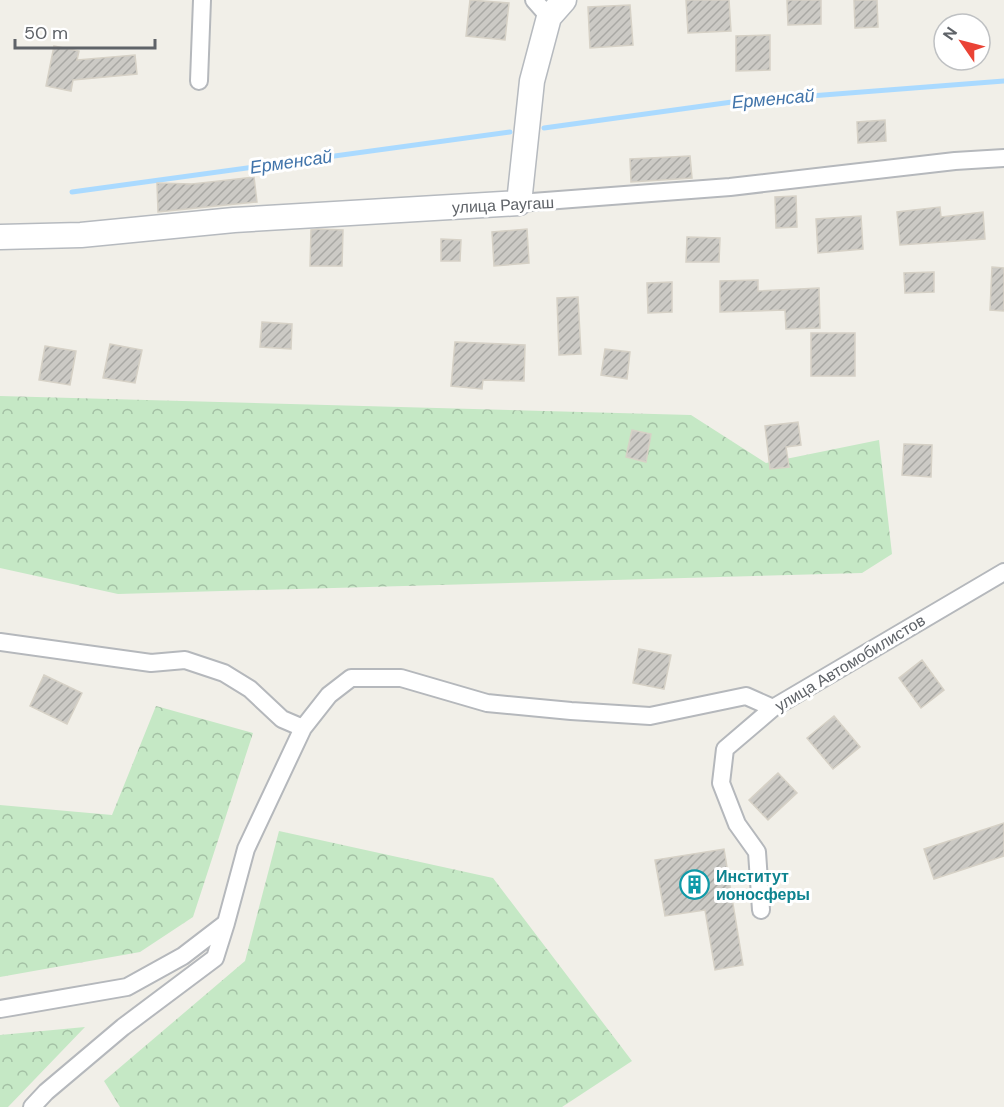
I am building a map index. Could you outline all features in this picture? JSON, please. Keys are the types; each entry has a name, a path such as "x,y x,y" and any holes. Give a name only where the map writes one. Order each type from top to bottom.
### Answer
{"street":[{"path":"199,81 202,0"},
{"path":"519,203 532,81 549,6"},
{"name":"улица Раугаш","path":"0,237 81,235 234,220 519,203 730,187 955,161 1004,158"},
{"name":"улица Автомобилистов","path":"761,910 757,852 737,824 721,783 725,750 773,708 1004,572"},
{"path":"0,642 151,663 185,660 224,673 250,689 282,719 303,728"},
{"path":"32,1107 46,1092 123,1027 214,958 246,849 303,728 329,695 351,678 401,678 487,703 571,711 650,716 746,696 773,708"},
{"path":"0,1008 127,987 183,956 226,923"}],"green space":[{"path":"0,396 691,415 766,463 879,440 892,554 862,573 118,594 0,568"},
{"path":"156,706 253,733 193,917 140,952 0,977 0,805 112,815"},
{"path":"279,831 493,878 632,1061 562,1107 120,1107 104,1081 245,961"},
{"path":"85,1027 8,1107 0,1107 0,1035"}],"building":[{"path":"470,0 509,3 505,40 466,36"},
{"path":"686,0 729,0 731,31 688,33"},
{"path":"787,0 821,0 821,24 788,25"},
{"path":"854,0 877,0 878,27 855,28"},
{"path":"630,5 633,45 590,48 588,7"},
{"path":"770,35 770,70 736,71 736,36"},
{"path":"54,46 79,51 77,60 135,55 137,74 73,80 71,91 46,86"},
{"path":"885,120 886,141 858,143 857,122"},
{"path":"690,156 692,178 631,182 630,159"},
{"path":"254,177 257,202 158,212 157,183 192,184"},
{"path":"796,196 797,227 776,228 775,197"},
{"path":"940,207 941,217 983,212 985,239 900,245 897,212"},
{"path":"861,216 863,249 818,253 816,219"},
{"path":"527,229 529,263 494,266 492,232"},
{"path":"311,230 343,230 342,266 310,266"},
{"path":"687,237 720,238 719,262 686,262"},
{"path":"441,239 461,240 460,261 441,261"},
{"path":"992,267 1004,268 1004,311 990,310"},
{"path":"934,272 934,292 905,293 904,273"},
{"path":"758,280 758,291 819,288 820,328 786,329 785,310 720,312 720,281"},
{"path":"672,282 672,312 648,313 647,283"},
{"path":"578,297 581,354 559,355 557,298"},
{"path":"262,322 292,324 291,349 260,347"},
{"path":"811,333 855,333 855,376 811,376"},
{"path":"455,342 525,345 524,381 483,380 482,389 451,386"},
{"path":"110,344 142,350 135,383 103,378"},
{"path":"45,346 76,351 70,385 39,380"},
{"path":"605,349 630,352 627,379 601,375"},
{"path":"798,422 801,445 786,447 789,467 770,469 765,426"},
{"path":"632,430 651,434 646,462 626,457"},
{"path":"904,444 932,445 931,477 902,475"},
{"path":"639,649 671,655 664,689 633,683"},
{"path":"922,660 944,690 921,708 899,678"},
{"path":"44,675 82,693 67,724 30,706"},
{"path":"834,716 860,747 833,769 807,738"},
{"path":"778,773 797,793 768,820 749,800"},
{"path":"1004,823 1004,856 934,879 924,849"},
{"name":"Институт ионосферы","path":"724,849 743,965 715,970 705,910 665,916 655,860"}],"waterway":[{"name":"Ерменсай","path":"544,128 732,102 1004,81"},
{"name":"Ерменсай","path":"72,192 510,132"}],"place":[{"name":"Институт ионосферы","path":"695,885"}]}
